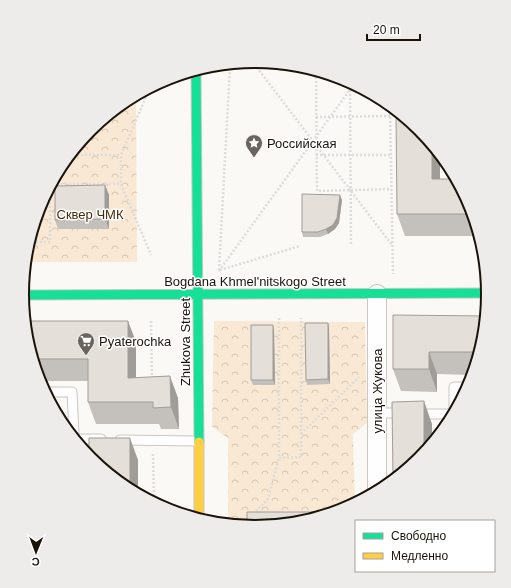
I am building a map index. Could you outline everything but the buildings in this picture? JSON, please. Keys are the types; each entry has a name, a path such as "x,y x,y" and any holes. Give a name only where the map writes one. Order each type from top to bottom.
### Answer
{"main road":[{"name":"Zhukova Street","path":"196,75 199,513"},
{"name":"Bogdana Khmel'nitskogo Street","path":"29,295 482,293"}],"street":[{"name":"улица Жукова","path":"377,294 377,485"}],"lane":[{"path":"454,403 454,387 462,387"},
{"path":"51,392 72,392 74,429"},
{"path":"377,413 448,414"},
{"path":"82,439 199,441"}],"path":[{"path":"257,68 392,245"},
{"path":"219,271 230,69"},
{"path":"316,76 317,191 392,189"},
{"path":"219,271 350,89"},
{"path":"350,89 351,246"},
{"path":"147,96 121,155 121,184 151,255"},
{"path":"390,112 393,274"},
{"path":"316,117 390,116"},
{"path":"77,155 121,155"},
{"path":"316,155 391,155"},
{"path":"57,184 121,184"},
{"path":"35,242 50,242 50,198"},
{"path":"219,271 300,246"},
{"path":"247,520 268,499 280,458 279,318"},
{"path":"280,458 301,457 300,318"},
{"path":"152,321 152,384"},
{"path":"301,434 378,359"},
{"path":"153,440 154,496"}],"green space":[{"name":"Сквер ЧМК","path":"136,102 137,262 31,262 37,235 46,207 67,168 95,134 118,114"},
{"path":"214,321 365,322 367,423 353,434 355,497 314,513 285,519 228,519 228,438 212,427"}],"traffic: fast":[{"path":"196,75 199,442"},
{"path":"29,295 482,293"}],"traffic: slow":[{"path":"199,442 199,513"}],"place":[{"name":"Российская","path":"254,158"},
{"name":"Pyaterochka","path":"86,356"}]}
